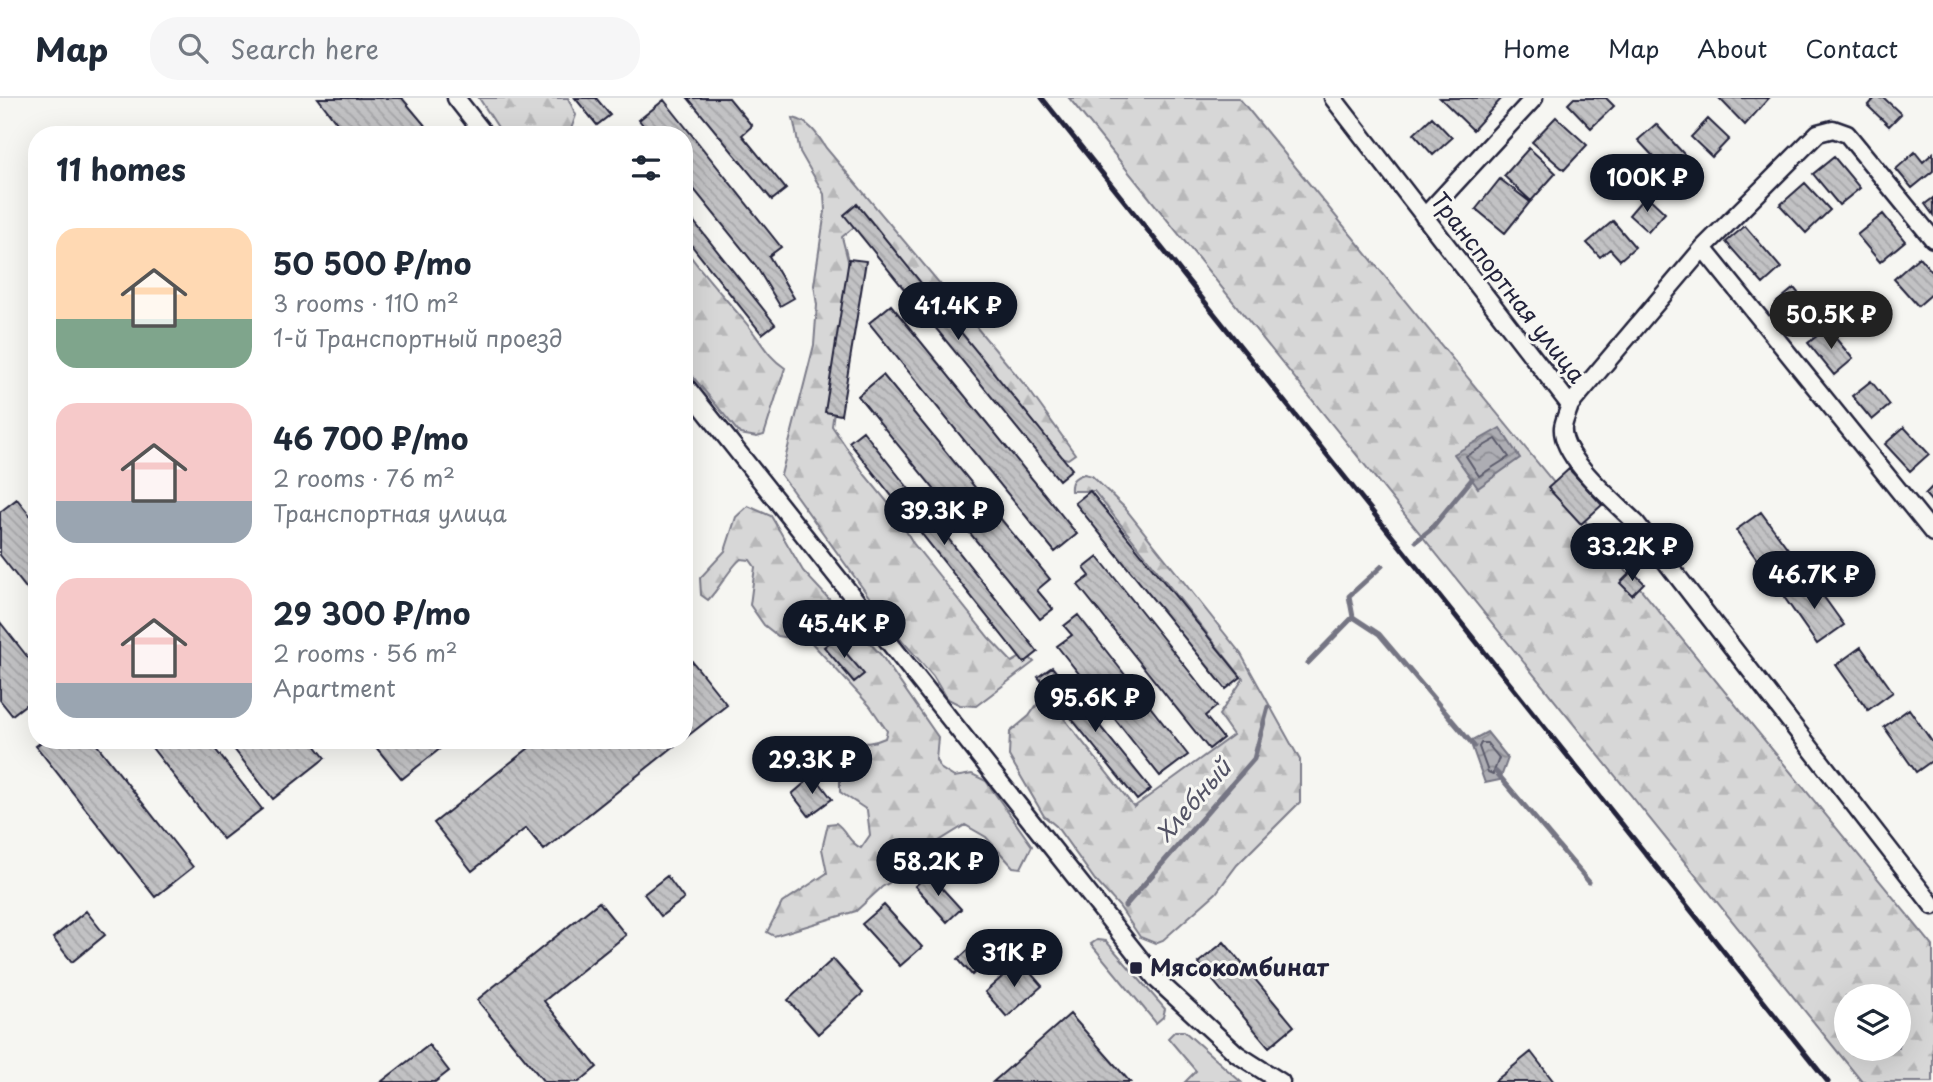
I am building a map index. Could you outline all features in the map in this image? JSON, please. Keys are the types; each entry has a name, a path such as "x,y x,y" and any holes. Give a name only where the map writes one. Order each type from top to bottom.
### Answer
{"street":[{"path":"456,98 478,126"},
{"name":"Транспортная улица","path":"1333,98 1570,405 1562,429 1570,451 1582,468 1636,523 1933,906"},
{"path":"1424,216 1534,98"},
{"path":"1570,405 1703,248 1818,133 1833,128 1847,134 1933,239"},
{"path":"1703,248 1933,533"},
{"path":"693,395 1157,980 1237,1054 1281,1082"}],"green space":[{"path":"479,98 568,98 576,115 572,126 497,126"},
{"path":"1069,98 1239,98 1933,946 1933,1082 1862,1082 1845,1061 1911,1061 1911,984 1834,984 1834,1047"},
{"path":"793,118 804,122 816,134 1029,390 1075,454 1068,459 1056,456 861,221 842,237 852,276 832,426 865,475 894,510 913,543 989,638 1012,662 1026,654 1034,662 976,706 960,705 946,698 933,676 893,630 781,475 814,345 817,305 814,285 825,211 824,194 800,152"},
{"path":"693,259 770,354 785,368 764,435 757,437 740,434 693,377"},
{"path":"1084,474 1092,476 1124,507 1241,654 1300,760 1300,802 1237,865 1216,893 1163,940 1155,943 1140,937 1056,826 1044,816 1009,756 1010,732 1029,716 1043,696 1047,697 1134,807 1233,735 1219,715 1243,679 1094,491 1071,491 1073,480"},
{"path":"748,506 771,516 803,571 881,655 938,737 936,760 940,768 954,777 972,774 986,781 1032,846 1021,868 1013,867 986,837 965,825 936,843 911,870 882,887 856,911 774,936 767,932 782,903 827,873 822,849 828,824 836,823 853,843 861,848 870,835 867,810 840,792 840,777 829,765 826,748 832,742 878,741 885,738 887,731 870,706 810,641 778,636 764,625 750,605 755,567 750,560 741,559 737,562 708,600 701,595 700,578 725,551 736,517"},
{"path":"1097,940 1106,941 1165,1009 1163,1017 1156,1023 1091,944"},
{"path":"1175,1031 1184,1031 1241,1082 1185,1082 1196,1071 1168,1038"}],"water":[{"path":"1500,428 1520,458 1478,488 1454,454"},
{"path":"1487,732 1508,758 1500,780 1485,783 1470,741"}],"building":[{"path":"318,98 402,98 425,126 339,126"},
{"path":"575,98 596,98 610,115 597,125"},
{"path":"688,98 729,98 752,126 742,135 786,189 772,200"},
{"path":"1440,98 1502,98 1473,130"},
{"path":"1574,98 1606,98 1614,106 1591,128 1568,104"},
{"path":"1719,98 1769,98 1745,125"},
{"path":"1875,98 1884,98 1901,114 1889,126 1868,106"},
{"path":"664,100 685,126 644,126 639,120"},
{"path":"1432,117 1452,138 1433,155 1414,134"},
{"path":"1556,117 1587,145 1564,170 1532,142"},
{"path":"1708,119 1729,139 1712,157 1691,137"},
{"path":"1656,124 1696,167 1678,183 1638,140"},
{"path":"693,136 781,247 769,256 794,298 780,306 756,266 693,188"},
{"path":"1529,148 1556,173 1531,201 1504,176"},
{"path":"1915,152 1923,162 1933,153 1933,171 1912,188 1896,169"},
{"path":"1834,157 1860,188 1839,205 1813,174"},
{"path":"1500,179 1530,202 1505,233 1476,209"},
{"path":"1805,183 1830,210 1806,233 1780,205"},
{"path":"1646,195 1665,213 1648,232 1629,215"},
{"path":"1933,198 1933,215 1925,204"},
{"path":"857,204 1072,469 1059,480 844,215"},
{"path":"1883,214 1905,241 1880,262 1857,235"},
{"path":"693,220 775,324 762,334 693,247"},
{"path":"1613,221 1635,247 1620,260 1610,249 1600,257 1587,243"},
{"path":"1745,226 1781,268 1763,284 1726,242"},
{"path":"1919,257 1933,273 1933,293 1918,306 1894,279"},
{"path":"849,259 866,261 841,415 825,412"},
{"path":"1794,288 1817,316 1799,331 1776,303"},
{"path":"891,305 1077,534 1055,552 869,323"},
{"path":"1827,328 1853,359 1834,375 1808,343"},
{"path":"883,375 1050,579 1037,590 1053,609 1040,619 858,396"},
{"path":"1871,381 1890,405 1872,420 1852,396"},
{"path":"1904,427 1929,454 1910,471 1885,444"},
{"path":"863,431 1038,652 1024,663 849,442"},
{"path":"1569,469 1602,505 1581,524 1548,488"},
{"path":"1933,486 1933,503 1925,494"},
{"path":"1090,491 1241,677 1226,689 1075,503"},
{"path":"17,499 28,513 28,591 0,555 0,512"},
{"path":"1761,512 1794,557 1768,575 1736,530"},
{"path":"1098,557 1217,706 1205,716 1223,738 1209,749 1078,585 1090,576 1084,568"},
{"path":"1632,571 1644,583 1632,595 1620,583"},
{"path":"1811,579 1844,625 1817,644 1784,597"},
{"path":"1078,615 1188,755 1160,776 1057,646 1072,635 1064,626"},
{"path":"0,622 28,658 28,703 12,715 0,700"},
{"path":"834,639 864,674 854,682 824,647"},
{"path":"1861,647 1893,692 1868,710 1836,665"},
{"path":"693,662 727,705 693,732"},
{"path":"1052,667 1151,789 1137,800 1038,677"},
{"path":"1909,709 1933,743 1933,760 1916,772 1884,727"},
{"path":"38,749 100,749 193,867 155,897"},
{"path":"153,749 215,749 262,809 223,839"},
{"path":"234,749 318,749 325,758 273,799"},
{"path":"377,749 440,749 402,779"},
{"path":"528,749 671,749 544,850 526,828 472,871 434,823"},
{"path":"814,775 832,799 809,816 792,794"},
{"path":"929,874 961,909 947,922 915,886"},
{"path":"667,876 684,899 661,916 644,894"},
{"path":"599,902 626,935 544,1001 597,1067 579,1082 544,1082 477,1000"},
{"path":"884,905 922,947 900,966 862,924"},
{"path":"86,911 105,935 72,962 53,938"},
{"path":"982,938 996,953 972,975 958,959"},
{"path":"1224,942 1294,1026 1269,1047 1198,963"},
{"path":"833,959 863,993 818,1034 788,1000"},
{"path":"1020,961 1042,986 1007,1017 985,992"},
{"path":"1070,1014 1130,1082 993,1082"},
{"path":"429,1045 449,1071 435,1082 381,1082"},
{"path":"1531,1052 1554,1082 1494,1082"}],"waterway":[{"name":"Хлебный","path":"1416,541 1430,530 1472,479"},
{"name":"Хлебный","path":"1308,663 1353,617 1349,596 1382,566"},
{"path":"1353,617 1379,634 1474,746"},
{"name":"Хлебный","path":"1125,906 1254,759 1268,707"},
{"path":"1496,772 1589,882"}],"railway":[{"path":"1042,98 1828,1082"}],"place":[{"name":"Мясокомбинат","path":"1136,968"}]}
